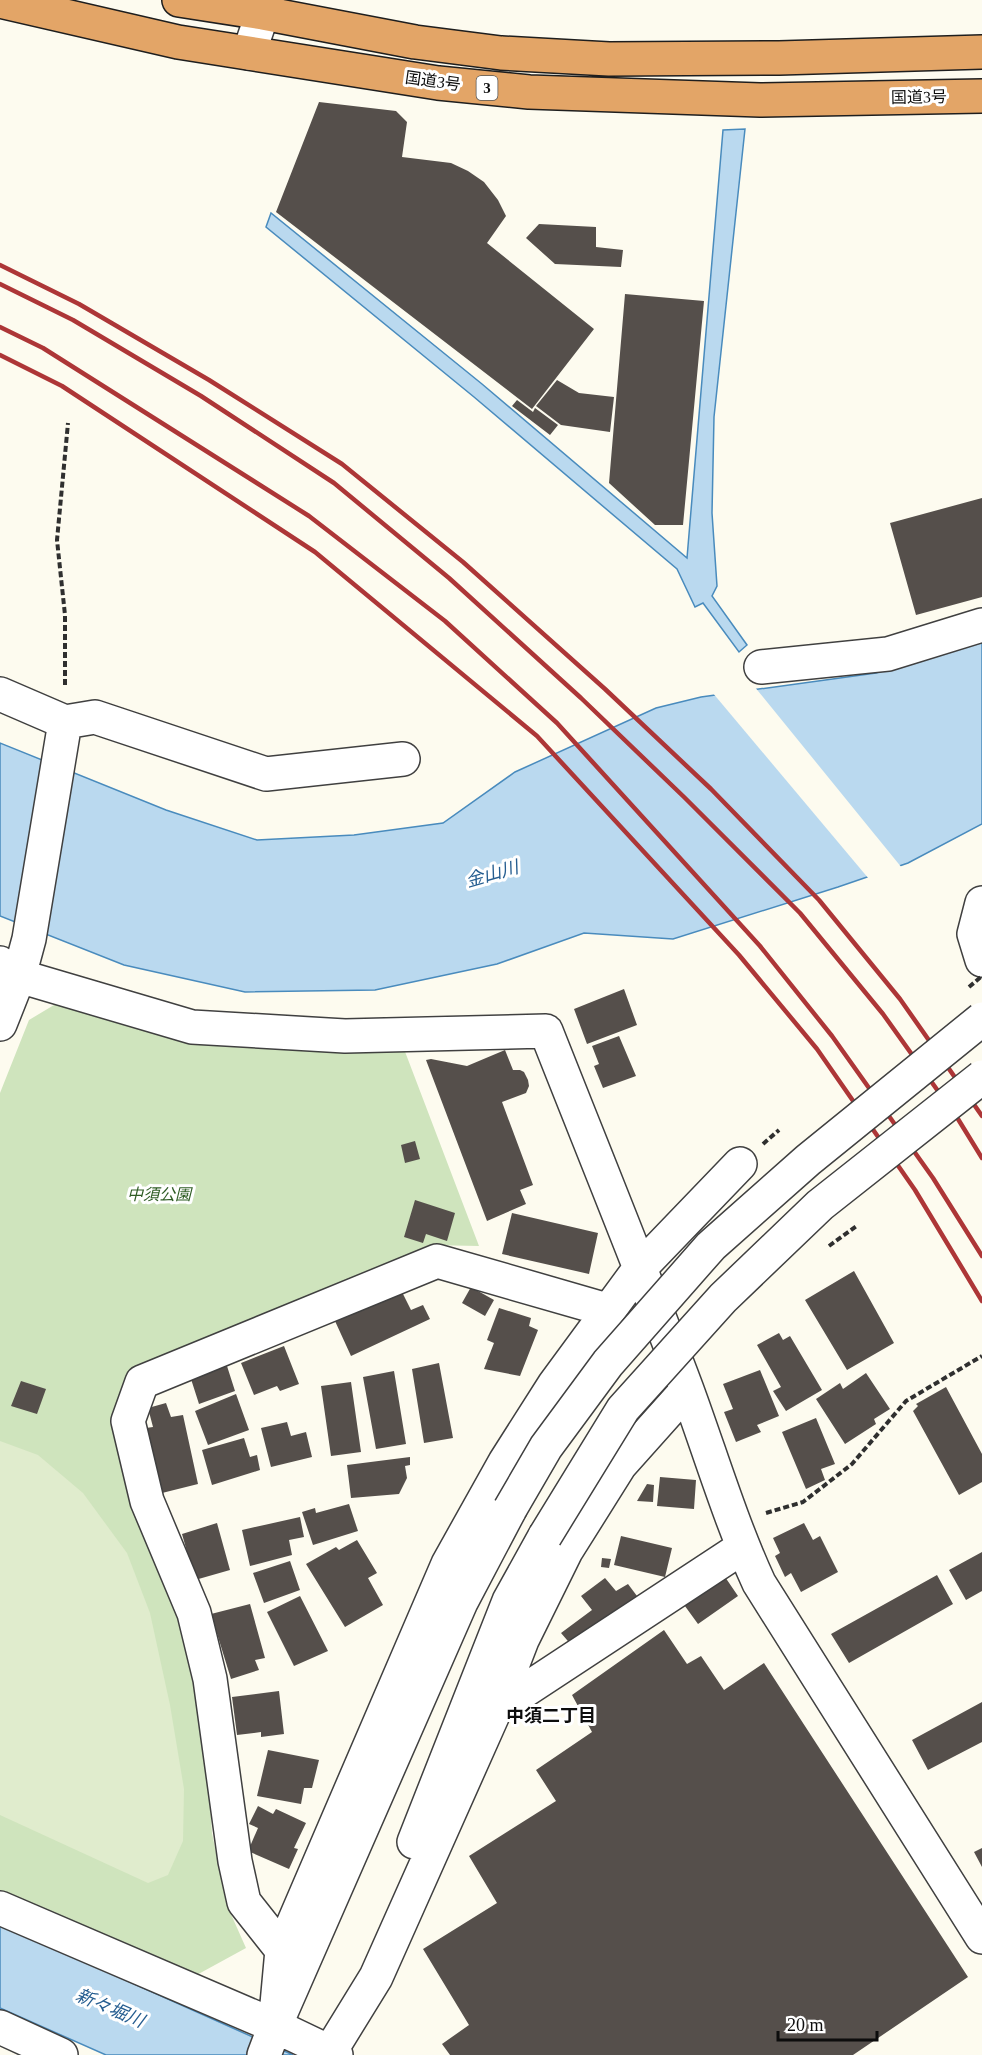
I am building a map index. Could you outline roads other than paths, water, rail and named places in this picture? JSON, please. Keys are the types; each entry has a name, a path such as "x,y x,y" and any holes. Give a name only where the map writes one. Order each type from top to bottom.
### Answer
{"highway":[{"name":"3","path":"179,0 265,7 416,42 501,53 597,58 779,58 982,52"},
{"name":"国道3号","path":"0,1 178,42 438,83 529,92 760,100 982,96"}],"street":[{"path":"249,53 265,7"},
{"path":"761,667 888,654 982,625"},
{"path":"0,694 66,722 95,717 266,774 403,759"},
{"path":"0,1024 9,970 29,939 66,722"},
{"path":"982,903 974,934 982,960"},
{"path":"9,970 192,1027 345,1036 546,1031 640,1268 687,1390 743,1547 759,1583 982,1936"},
{"path":"269,2041 461,1602 546,1447 608,1363 711,1246 808,1160 982,1019"},
{"path":"331,2054 509,1601 545,1536 623,1409 723,1298 820,1205 982,1077"},
{"path":"269,2041 282,1950 448,1564 548,1394 607,1310 640,1268 740,1164"},
{"path":"282,1950 244,1902 235,1860 210,1679 197,1624 147,1502 128,1421 142,1382 437,1261 607,1310"},
{"path":"331,2054 376,1977 495,1710 522,1640 566,1551 620,1465 687,1390"},
{"path":"495,1710 743,1547"},
{"path":"0,1908 269,2041 331,2054"},
{"path":"0,2027 61,2055"}],"water":[{"path":"745,129 714,417 712,513 717,586 712,596 747,645 739,652 703,603 695,607 677,569 474,397 266,227 271,213 482,384 687,558 723,130"},
{"name":"金山川","path":"982,641 982,824 908,863 673,939 584,933 497,964 375,990 245,992 124,965 0,916 0,743 166,810 257,840 354,835 443,823 515,772 656,708 701,697 876,673"},
{"name":"新々堀川","path":"0,1924 293,2055 106,2055 0,2008"}],"railway":[{"path":"0,265 79,304 209,380 342,464 463,562 605,689 711,789 819,900 900,999 982,1116"},
{"path":"0,284 73,320 201,396 334,483 449,578 581,698 800,913 883,1014 958,1119 982,1158"},
{"path":"0,327 43,348 309,516 445,621 557,723 760,946 832,1036 933,1178 982,1256"},
{"path":"0,355 62,386 315,552 537,736 739,955 817,1049 915,1190 982,1301"}],"district":[{"name":"中須二丁目","path":"551,1716"}],"park label":[{"name":"中須公園","path":"159,1194"}]}
